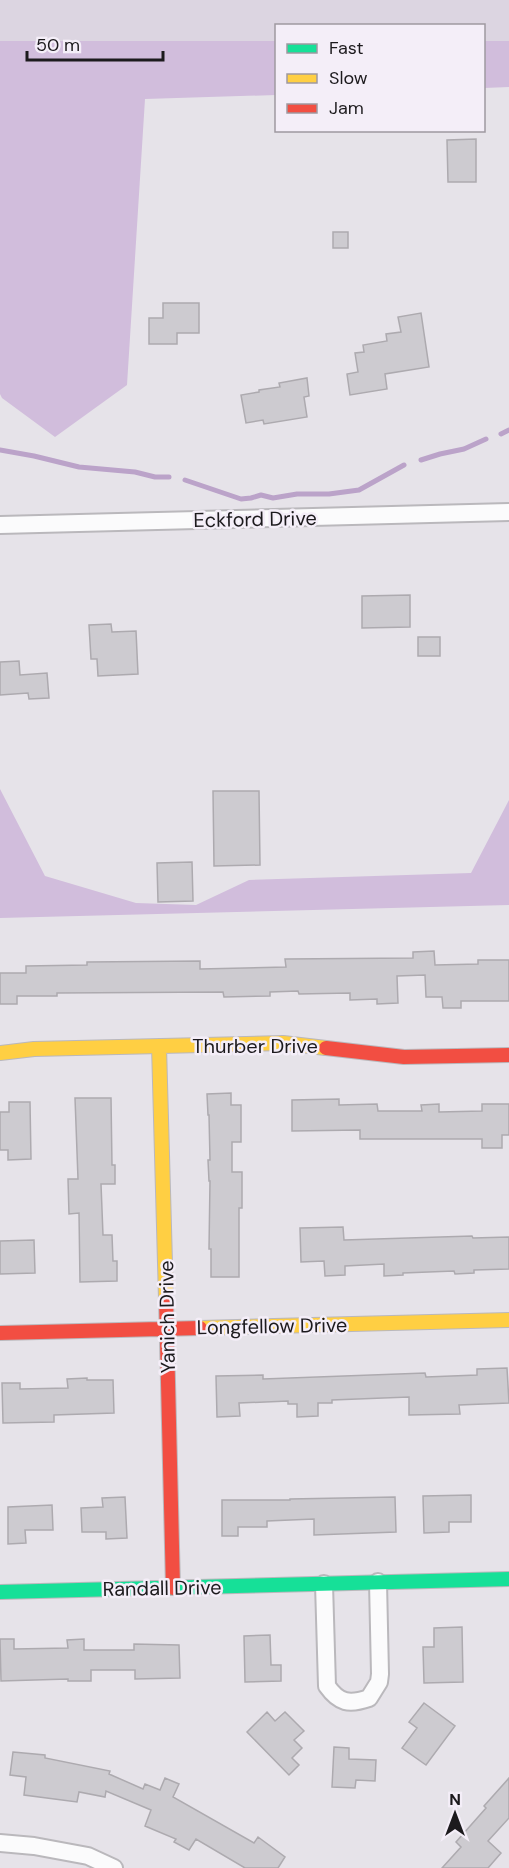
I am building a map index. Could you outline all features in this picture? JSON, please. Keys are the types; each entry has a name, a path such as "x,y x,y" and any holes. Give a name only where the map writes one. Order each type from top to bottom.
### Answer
{"street":[{"name":"Eckford Drive","path":"0,525 509,512"},
{"name":"Thurber Drive","path":"0,1053 34,1049 292,1043 405,1058 509,1055"},
{"name":"Yanich Drive","path":"159,1046 173,1587"},
{"name":"Longfellow Drive","path":"0,1333 509,1320"},
{"name":"Randall Drive","path":"0,1592 509,1579"},
{"path":"324,1584 327,1686 341,1701 351,1702 369,1698 379,1682 378,1582"},
{"path":"0,1843 34,1845 88,1856 114,1868"}],"shaded area":[{"path":"0,0 509,0 509,41 485,41 485,24 275,24 275,41 0,41"},
{"path":"0,41 275,41 275,95 145,99 127,385 55,437 2,398 0,394"},
{"path":"485,41 509,41 509,87 485,88"},
{"path":"0,789 45,876 136,903 196,905 249,880 471,873 509,800 509,905 0,918"}],"building":[{"path":"476,139 476,182 448,182 447,140"},
{"path":"333,232 348,232 348,248 333,248"},
{"path":"163,303 199,303 199,333 177,333 177,344 149,344 149,318 163,318"},
{"path":"421,313 429,367 385,374 387,389 350,395 347,374 358,372 355,353 364,352 363,345 387,341 386,334 401,332 398,317"},
{"path":"307,378 309,396 304,397 307,417 264,424 263,420 246,423 241,395 280,387 279,383"},
{"path":"410,595 410,627 362,628 362,596"},
{"path":"111,624 112,632 136,631 138,674 98,676 97,659 91,659 89,625"},
{"path":"418,637 440,637 440,656 418,656"},
{"path":"19,661 20,675 47,673 49,698 29,699 28,693 0,695 0,662"},
{"path":"213,791 259,791 260,865 214,866"},
{"path":"192,862 193,901 158,902 157,863"},
{"path":"434,951 435,965 478,964 478,960 509,960 509,1001 461,1001 461,1008 443,1008 442,997 426,997 425,975 397,976 398,1003 377,1004 377,999 350,1000 350,993 299,994 298,991 270,992 270,996 224,997 223,992 57,993 57,996 17,996 17,1004 0,1004 0,973 26,973 26,966 87,965 87,962 200,961 200,969 286,967 285,959 413,958 413,952"},
{"path":"231,1093 231,1105 241,1105 241,1142 232,1142 232,1172 242,1172 242,1208 239,1208 239,1277 211,1277 207,1094"},
{"path":"75,1098 111,1098 112,1165 115,1165 115,1184 101,1184 103,1235 112,1235 113,1261 117,1261 117,1281 80,1282 79,1213 69,1214 68,1179 78,1179"},
{"path":"339,1099 339,1105 377,1104 378,1111 422,1111 421,1105 439,1104 439,1112 482,1111 482,1104 509,1104 509,1135 502,1135 502,1148 482,1148 482,1139 360,1139 360,1130 292,1131 292,1100"},
{"path":"9,1102 30,1102 31,1159 8,1160 8,1150 0,1150 0,1112 9,1112"},
{"path":"343,1227 344,1240 509,1237 509,1269 474,1270 474,1273 455,1274 454,1271 384,1276 384,1264 345,1266 345,1275 325,1276 324,1261 301,1262 300,1228"},
{"path":"34,1240 35,1273 0,1274 0,1241"},
{"path":"507,1368 509,1403 459,1405 460,1414 409,1415 409,1397 332,1400 332,1403 318,1403 318,1416 297,1417 297,1404 288,1404 288,1401 239,1403 240,1416 217,1417 216,1376 263,1375 263,1379 425,1373 426,1377 477,1375 477,1369"},
{"path":"87,1378 87,1380 113,1380 114,1413 54,1415 54,1422 3,1423 2,1383 20,1383 20,1389 68,1388 67,1379"},
{"path":"471,1495 471,1522 449,1522 449,1532 424,1533 423,1496"},
{"path":"125,1497 127,1538 106,1539 106,1532 82,1532 81,1508 103,1507 102,1498"},
{"path":"395,1497 396,1532 314,1535 314,1519 267,1521 267,1527 238,1527 238,1536 222,1536 222,1500"},
{"path":"52,1505 53,1530 25,1530 26,1543 8,1544 8,1507"},
{"path":"462,1627 463,1682 424,1683 423,1647 434,1647 434,1628"},
{"path":"270,1635 271,1665 281,1665 281,1681 245,1682 244,1636"},
{"path":"0,1639 14,1639 14,1649 68,1648 67,1640 84,1639 84,1650 134,1650 134,1644 179,1645 180,1678 135,1679 135,1670 91,1670 91,1681 68,1681 68,1679 1,1681"},
{"path":"424,1703 455,1726 426,1765 402,1748 417,1728 409,1722"},
{"path":"267,1712 275,1721 285,1712 304,1731 294,1740 302,1748 292,1758 299,1765 289,1775 247,1732"},
{"path":"334,1747 349,1748 349,1759 376,1760 375,1781 356,1780 355,1788 332,1787"},
{"path":"13,1752 45,1755 45,1758 110,1771 109,1774 143,1789 145,1784 160,1790 165,1778 179,1784 173,1797 254,1843 258,1837 285,1857 278,1868 245,1868 196,1839 189,1850 174,1842 176,1839 145,1826 151,1810 106,1791 105,1797 79,1792 77,1802 24,1795 26,1777 10,1775"},
{"path":"509,1778 509,1818 488,1841 501,1853 488,1868 442,1868 461,1847 456,1842"}],"waterway":[{"path":"501,434 509,430"},
{"path":"421,460 464,449 486,439"},
{"path":"0,450 79,467 169,477"},
{"path":"185,480 241,499 261,495 273,498 359,490 404,465"}],"traffic: fast":[{"path":"0,1592 509,1579"}],"traffic: slow":[{"path":"0,1053 34,1049 283,1043 326,1048"},
{"path":"159,1046 166,1299"},
{"path":"200,1328 509,1320"}],"traffic: jam":[{"path":"326,1048 404,1057 509,1055"},
{"path":"166,1299 173,1588"},
{"path":"0,1333 200,1328"}]}
